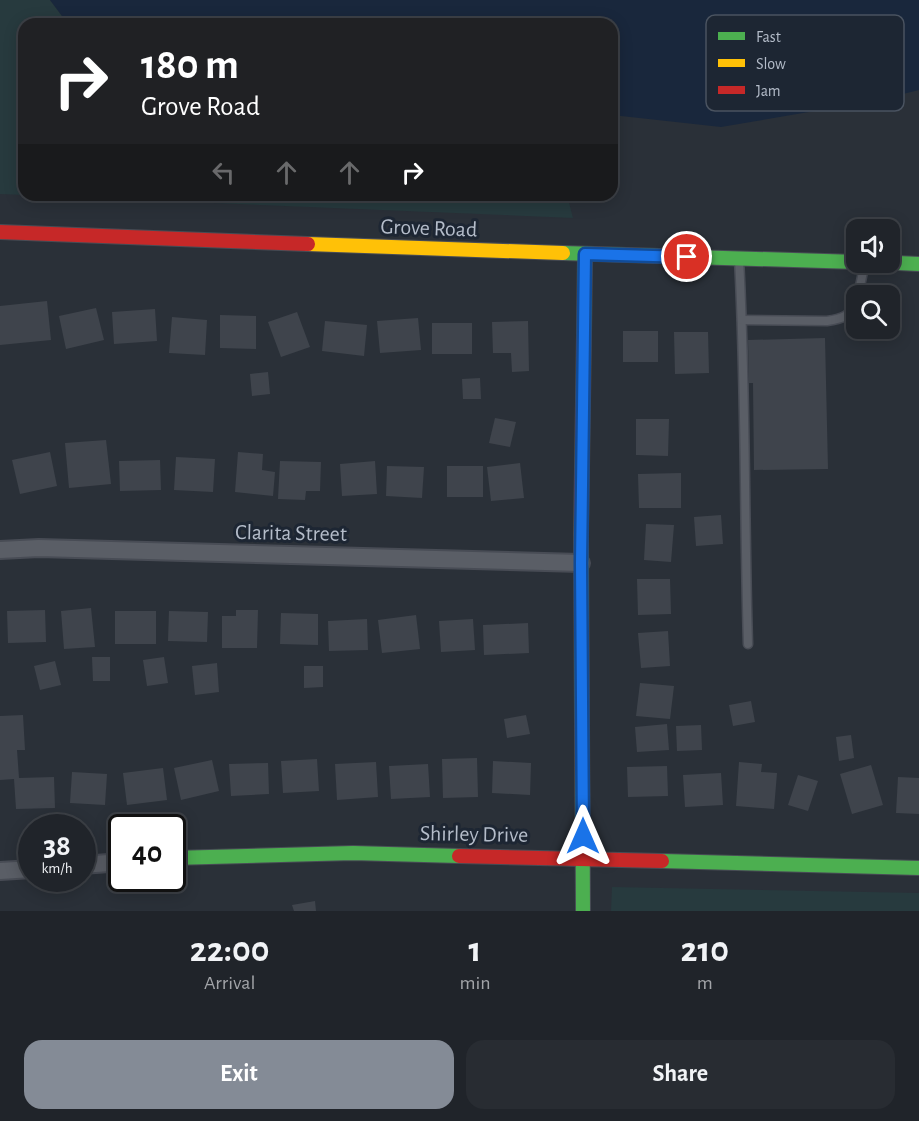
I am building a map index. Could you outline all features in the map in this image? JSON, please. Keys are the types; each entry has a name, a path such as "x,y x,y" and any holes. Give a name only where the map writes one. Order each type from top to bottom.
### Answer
{"street":[{"name":"Grove Road","path":"0,232 846,262"},
{"path":"584,911 581,563 585,254"},
{"path":"900,263 919,264"},
{"name":"Clarita Street","path":"0,550 39,548 581,563"},
{"name":"Shirley Drive","path":"186,858 352,853 919,868"},
{"path":"0,871 18,870"}],"lane":[{"path":"739,258 748,644"},
{"path":"742,320 827,321 839,320 846,316"}],"green space":[{"path":"0,0 50,0 64,18 18,18 18,195 0,194"},
{"path":"167,201 569,201 573,218"},
{"path":"612,887 919,893 919,911 611,911"}],"water":[{"path":"50,0 919,0 919,90 904,94 904,15 706,15 706,111 815,111 721,127 618,116 618,18 64,18"}],"building":[{"path":"47,301 51,340 0,345 0,306"},
{"path":"96,308 104,340 66,349 59,316"},
{"path":"155,309 157,341 114,344 112,312"},
{"path":"297,312 310,347 281,357 268,322"},
{"path":"220,315 256,316 256,349 220,348"},
{"path":"172,317 207,320 205,355 169,353"},
{"path":"418,318 421,350 380,353 377,321"},
{"path":"325,321 367,325 364,356 322,351"},
{"path":"528,321 529,371 512,372 511,353 493,353 492,322"},
{"path":"432,323 472,323 472,354 432,354"},
{"path":"623,331 658,331 658,362 623,362"},
{"path":"674,332 708,332 709,373 675,374"},
{"path":"825,338 828,469 754,470 753,383 749,383 748,340"},
{"path":"268,372 270,394 252,396 250,374"},
{"path":"480,378 481,399 463,399 462,379"},
{"path":"495,418 516,422 510,447 489,443"},
{"path":"636,419 669,419 668,456 636,455"},
{"path":"106,440 111,484 69,488 65,443"},
{"path":"50,452 57,486 20,494 12,460"},
{"path":"238,452 263,454 262,470 275,472 273,496 235,492"},
{"path":"176,457 215,459 213,492 174,490"},
{"path":"160,460 161,490 120,491 119,461"},
{"path":"280,461 321,462 320,491 306,491 305,500 278,499"},
{"path":"375,461 377,494 342,496 340,464"},
{"path":"520,463 524,498 491,501 487,467"},
{"path":"387,466 424,467 422,498 386,496"},
{"path":"447,466 483,466 483,497 447,497"},
{"path":"681,473 681,508 639,508 638,474"},
{"path":"721,515 723,544 696,546 694,517"},
{"path":"646,524 674,525 671,562 644,560"},
{"path":"637,579 670,579 671,614 638,615"},
{"path":"91,608 95,647 64,649 61,611"},
{"path":"45,610 46,642 8,643 7,611"},
{"path":"236,610 258,610 257,648 222,648 222,616 236,616"},
{"path":"115,611 156,611 156,644 115,644"},
{"path":"169,611 208,612 207,642 168,641"},
{"path":"281,613 318,614 318,645 280,644"},
{"path":"416,615 420,649 382,653 378,620"},
{"path":"367,619 368,650 329,651 328,621"},
{"path":"473,619 475,650 441,652 439,621"},
{"path":"528,623 529,653 484,655 483,625"},
{"path":"668,631 670,666 641,668 638,633"},
{"path":"92,657 110,657 110,681 93,681"},
{"path":"164,657 168,683 147,686 143,660"},
{"path":"55,661 61,685 40,690 34,666"},
{"path":"217,663 219,692 195,695 192,666"},
{"path":"304,666 323,666 323,687 304,688"},
{"path":"640,683 674,686 670,719 636,716"},
{"path":"751,701 755,722 733,726 729,705"},
{"path":"23,715 25,750 17,750 19,778 54,777 55,808 16,809 14,779 0,780 0,716"},
{"path":"526,715 530,734 507,738 504,719"},
{"path":"667,724 669,750 637,752 635,727"},
{"path":"701,725 702,750 677,751 676,726"},
{"path":"851,735 854,758 839,761 836,737"},
{"path":"477,758 478,797 443,798 442,759"},
{"path":"317,759 319,791 283,793 281,761"},
{"path":"212,760 219,791 181,800 174,768"},
{"path":"493,761 531,763 530,795 492,793"},
{"path":"376,762 378,797 337,800 335,764"},
{"path":"739,762 762,764 761,772 777,773 774,809 736,806"},
{"path":"268,763 269,794 231,796 229,764"},
{"path":"428,764 430,797 391,799 389,766"},
{"path":"871,765 883,805 852,814 840,774"},
{"path":"667,766 668,796 628,797 627,767"},
{"path":"163,768 167,800 127,805 123,773"},
{"path":"72,772 107,774 105,805 70,803"},
{"path":"721,773 723,805 685,807 683,775"},
{"path":"798,775 818,781 808,811 788,805"},
{"path":"898,777 919,778 919,814 896,813"},
{"path":"315,901 316,911 294,911 292,905"}],"traffic: fast":[{"path":"563,253 846,262"},
{"path":"584,334 585,254"},
{"path":"900,263 919,264"},
{"path":"581,535 583,911"},
{"path":"186,858 353,853 459,856"},
{"path":"662,861 919,868"}],"traffic: slow":[{"path":"308,244 563,253"}],"traffic: jam":[{"path":"0,232 308,244"},
{"path":"581,535 584,334"},
{"path":"459,856 662,861"}],"route":[{"path":"583,836 581,563 585,254 687,257"}]}
